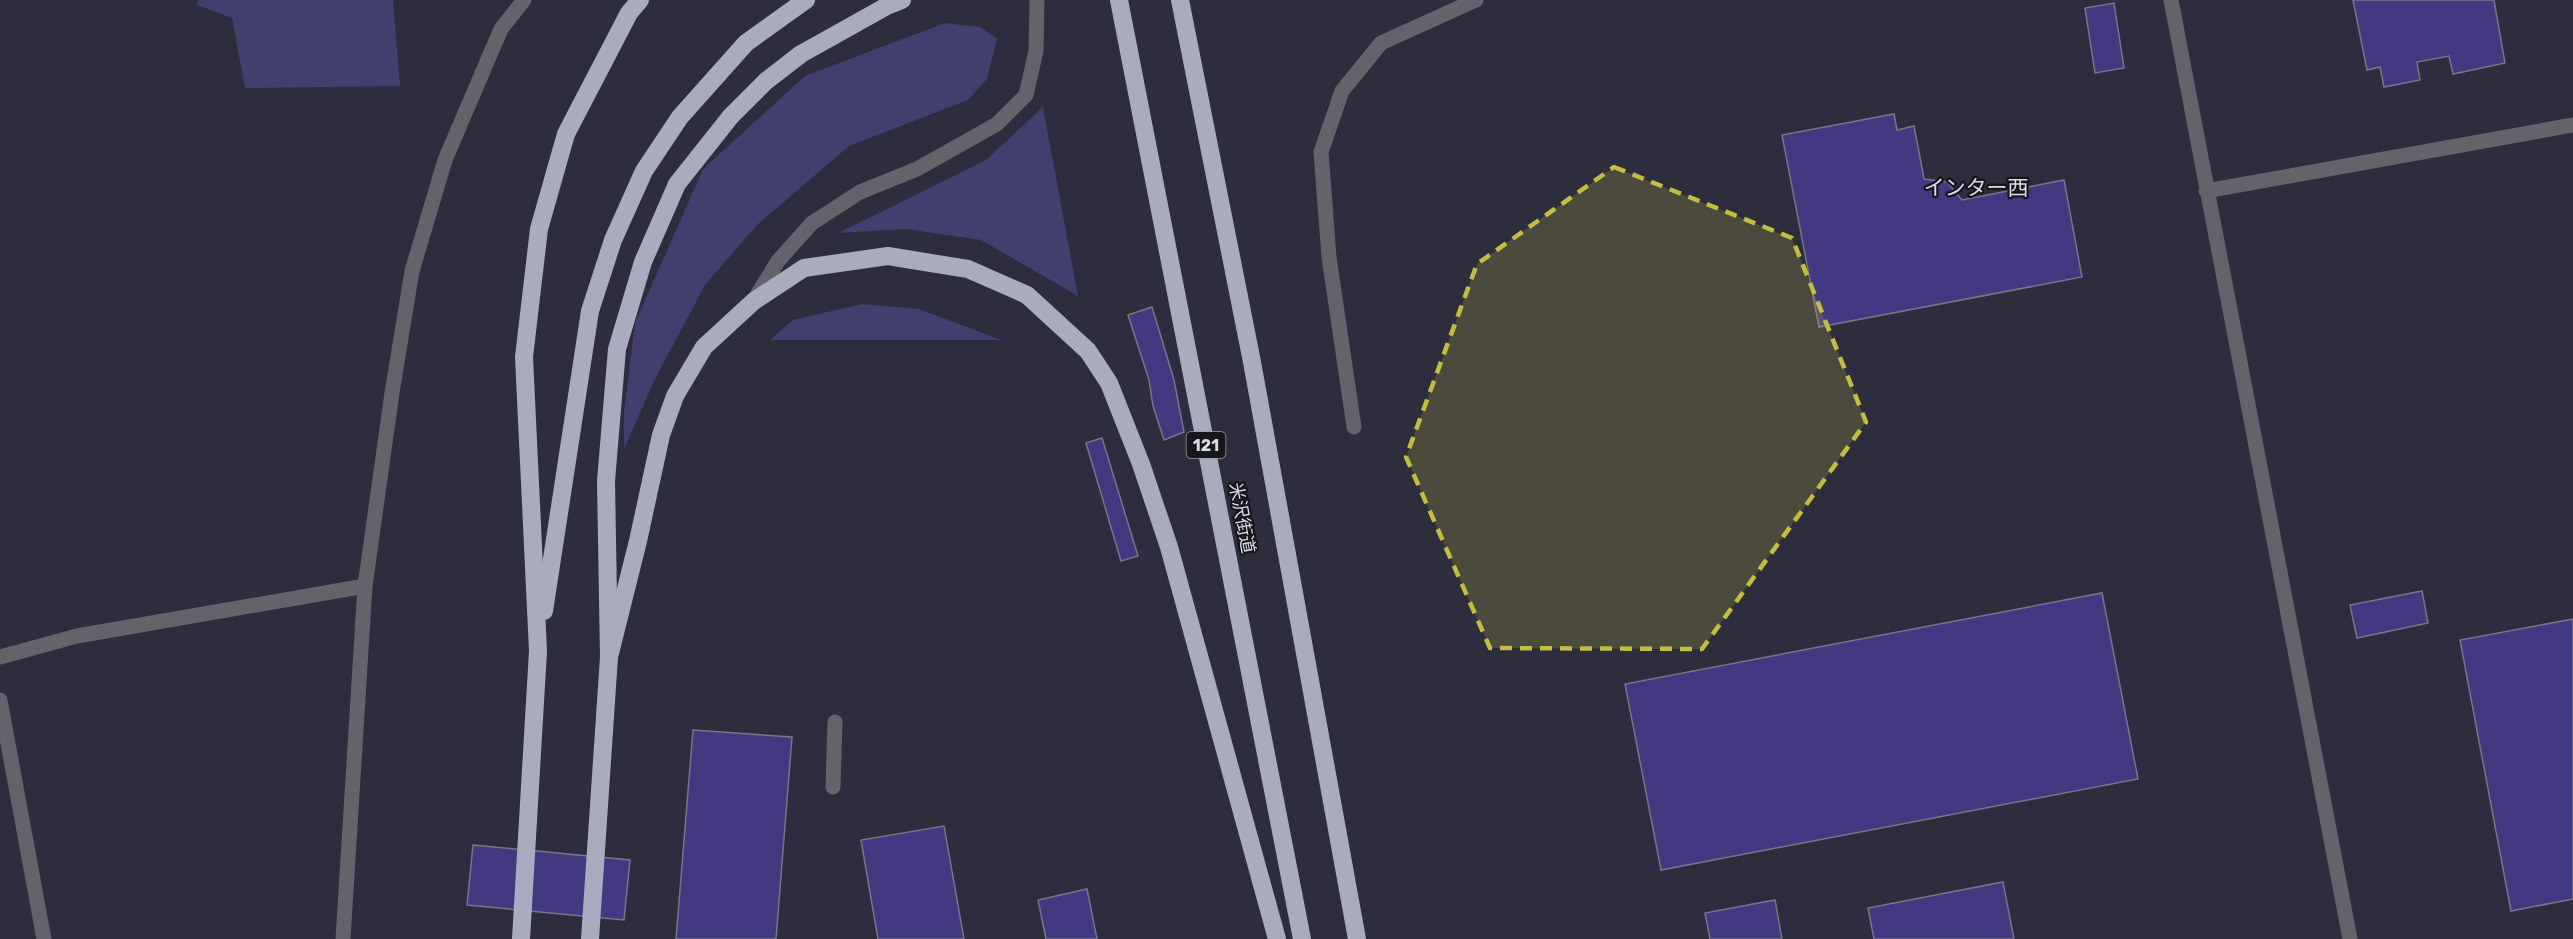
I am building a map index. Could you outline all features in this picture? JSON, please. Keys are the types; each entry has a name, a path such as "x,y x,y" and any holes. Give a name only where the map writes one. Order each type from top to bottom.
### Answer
{"highway":[{"path":"538,651 524,357 538,229 566,134 629,13 640,0"},
{"path":"521,939 538,651 590,311 613,240 644,171 680,117 746,43 806,0"},
{"path":"590,939 609,657 606,481 617,349 643,262 677,184 731,116 766,81 801,54 902,0"},
{"name":"米沢街道","path":"1119,0 1302,939"},
{"name":"米沢街道","path":"1180,0 1252,362 1357,939"},
{"path":"609,657 661,435 675,396 704,347 754,301 804,268 888,256 968,269 1027,295 1088,351 1109,383 1141,464 1169,547 1277,939"}],"street":[{"path":"343,939 364,586 412,270 444,160 501,29 524,0"},
{"path":"754,301 778,261 812,223 860,192 917,169 996,124 1026,95 1036,51 1037,0"},
{"path":"1354,427 1329,257 1321,152 1342,91 1381,43 1476,0"},
{"path":"2171,0 2350,939"},
{"path":"2206,191 2573,125"},
{"path":"0,657 77,636 364,586"},
{"path":"0,700 44,939"},
{"path":"833,787 835,722"}],"highlighted area":[{"path":"1614,167 1792,238 1866,422 1702,649 1490,648 1406,457 1477,264"}],"shaded area":[{"path":"198,0 393,0 400,86 245,88 232,18 197,5"},
{"path":"945,23 980,27 997,39 987,79 968,100 849,146 757,225 705,285 655,379 624,449 624,413 635,323 703,169 805,76"},
{"path":"1043,107 1078,296 981,240 906,229 838,233 986,160"},
{"path":"862,304 919,309 1001,340 770,340 793,320"}],"building":[{"path":"2353,0 2494,0 2505,63 2453,74 2449,56 2417,62 2420,80 2384,87 2380,67 2367,70"},
{"path":"2114,3 2124,68 2095,73 2085,8"},
{"path":"1894,114 1897,130 1914,126 1924,179 1947,182 1962,200 2064,180 2082,277 1819,327 1782,135"},
{"path":"1152,307 1174,380 1184,432 1164,440 1153,406 1149,380 1128,315"},
{"path":"1102,438 1138,556 1121,561 1086,443"},
{"path":"2422,591 2428,623 2357,638 2350,605"},
{"path":"2102,593 2138,779 1661,870 1625,684"},
{"path":"2573,619 2573,899 2511,911 2460,640"},
{"path":"693,730 792,737 776,939 676,939"},
{"path":"944,826 964,939 878,939 861,840"},
{"path":"473,845 630,860 624,920 467,905"},
{"path":"2003,882 2014,939 1874,939 1868,908"},
{"path":"1087,889 1097,939 1046,939 1038,900"},
{"path":"1775,900 1782,939 1710,939 1705,913"}],"district":[{"name":"インター西","path":"1976,188"}]}
